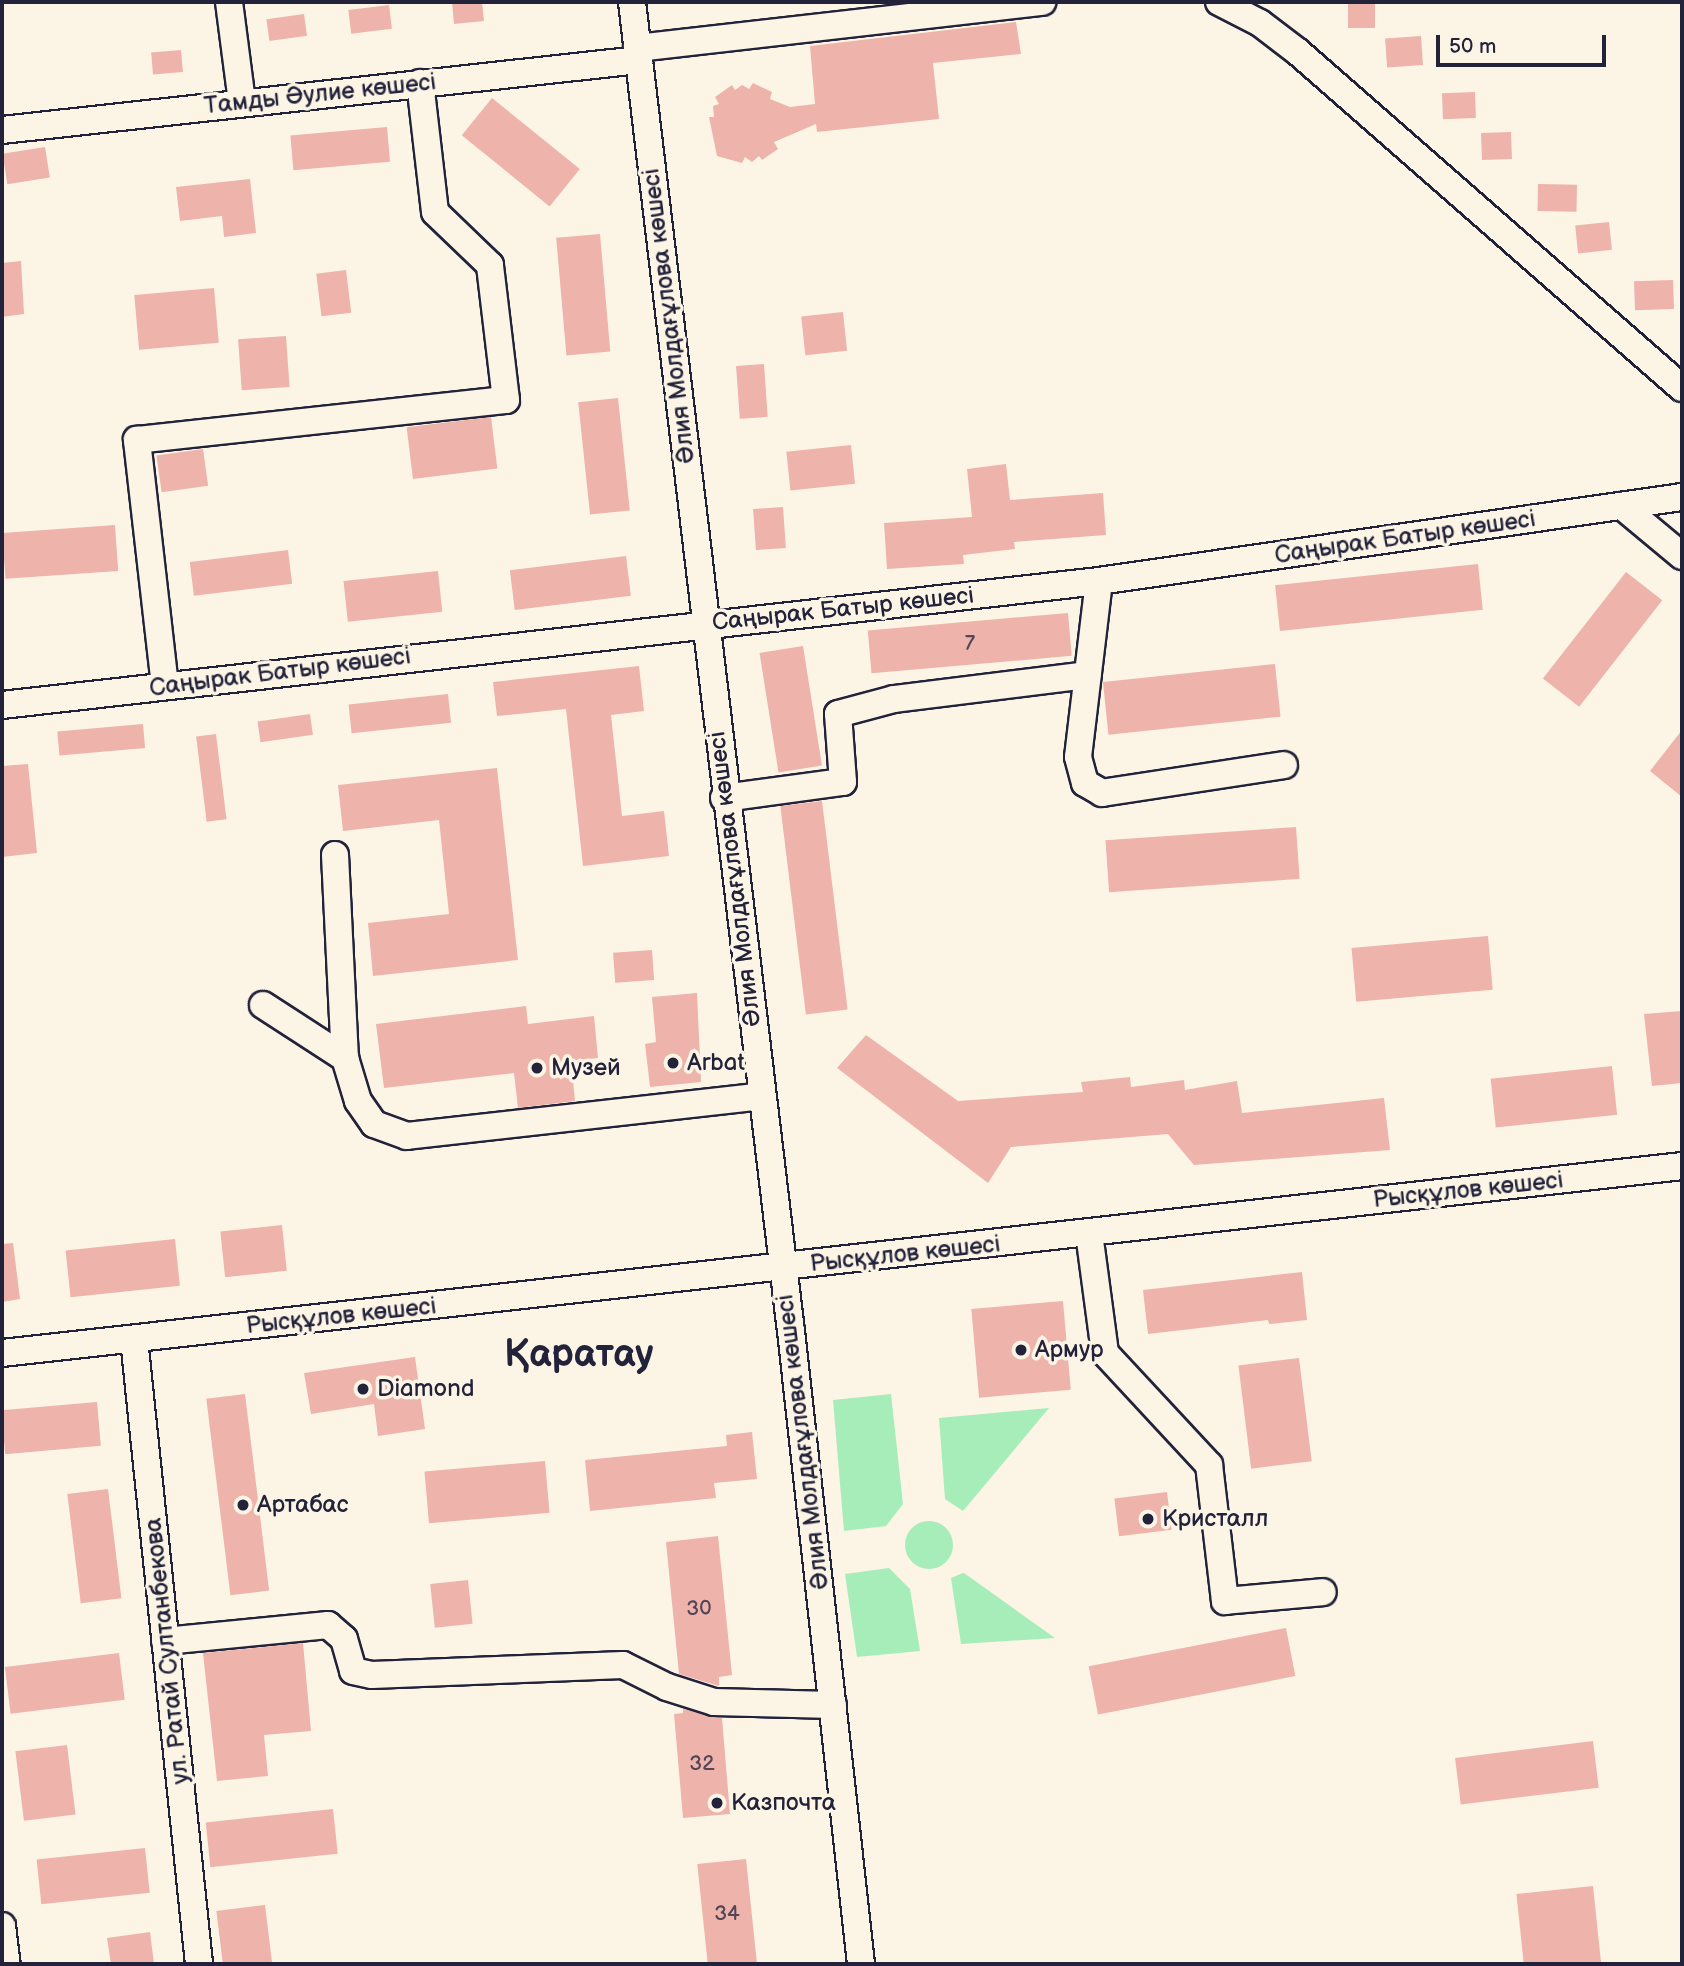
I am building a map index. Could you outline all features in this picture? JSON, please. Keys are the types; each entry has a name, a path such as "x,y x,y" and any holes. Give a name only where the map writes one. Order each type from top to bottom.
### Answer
{"street":[{"path":"229,2 242,102"},
{"name":"Әлия Молдағұлова көшесі","path":"632,2 724,798 782,1267 861,1964"},
{"name":"Тамды Әулие көшесі","path":"2,130 420,83 1042,2"},
{"path":"1219,2 1260,23 1297,52 1682,388"},
{"path":"165,685 137,440 506,400 490,265 435,212 420,83"},
{"name":"Саңырак Батыр көшесі","path":"2,705 1099,581 1682,497"},
{"path":"1622,506 1682,556"},
{"path":"1099,581 1078,757 1085,783 1102,793 1284,765"},
{"path":"724,798 843,782 838,714 894,699 1088,675"},
{"path":"335,855 345,1058 358,1101 374,1124 407,1136 761,1096"},
{"path":"264,1005 345,1058"},
{"name":"Рысқұлов көшесі","path":"2,1353 1682,1166"},
{"path":"1089,1233 1105,1353 1209,1465 1225,1601 1323,1592"},
{"name":"ул. Ратай Султанбекова","path":"134,1339 200,1964"},
{"path":"165,1640 328,1625 344,1639 346,1660 354,1671 372,1675 623,1665 667,1687 714,1702 832,1705"},
{"path":"2,1926 7,1964"}],"green space":[{"path":"891,1394 903,1504 886,1526 844,1531 833,1400"},
{"path":"1049,1408 963,1511 945,1499 939,1418"},
{"path":"929,1521 946,1528 953,1545 946,1562 929,1569 912,1562 905,1545 912,1528"},
{"path":"889,1568 910,1589 920,1651 857,1657 845,1574"},
{"path":"964,1573 1055,1638 961,1644 951,1578"}],"building":[{"path":"452,2 482,2 484,21 454,24"},
{"path":"1348,2 1375,2 1375,28 1348,28"},
{"path":"389,5 392,29 351,34 348,10"},
{"path":"304,14 307,36 269,41 266,19"},
{"path":"1016,22 1021,54 933,63 939,119 817,132 816,124 774,142 778,149 762,160 759,156 752,162 745,157 742,163 717,156 709,117 714,117 713,106 719,104 715,97 732,85 735,90 742,85 749,89 753,83 772,92 770,99 790,107 815,104 810,46"},
{"path":"1421,36 1423,65 1387,67 1385,39"},
{"path":"181,50 183,72 153,75 151,53"},
{"path":"1475,92 1476,118 1443,119 1442,93"},
{"path":"492,98 580,169 550,206 462,135"},
{"path":"387,127 390,162 293,170 290,135"},
{"path":"1511,132 1512,159 1482,160 1481,133"},
{"path":"45,147 50,178 7,184 3,154"},
{"path":"250,179 256,233 224,237 222,216 180,221 176,187"},
{"path":"1538,184 1577,185 1577,212 1538,211"},
{"path":"1609,222 1612,250 1578,253 1575,226"},
{"path":"600,234 610,352 566,355 556,238"},
{"path":"21,261 24,314 2,317 2,263"},
{"path":"346,270 351,313 321,316 316,274"},
{"path":"1673,280 1674,309 1635,310 1634,281"},
{"path":"214,288 219,343 139,350 134,295"},
{"path":"843,312 847,351 805,355 801,316"},
{"path":"286,336 290,387 242,390 238,339"},
{"path":"764,364 768,417 740,419 736,366"},
{"path":"618,398 630,510 590,515 578,402"},
{"path":"491,417 497,469 413,479 407,427"},
{"path":"851,445 855,484 790,491 786,452"},
{"path":"203,449 208,486 162,492 156,456"},
{"path":"1006,464 1010,500 1103,493 1106,535 1014,542 1015,549 963,555 964,564 887,569 884,523 972,517 967,469"},
{"path":"783,507 786,548 756,550 753,509"},
{"path":"115,525 118,571 5,579 2,533"},
{"path":"288,550 292,584 194,596 190,562"},
{"path":"626,556 631,596 515,610 510,570"},
{"path":"1478,564 1483,610 1280,631 1275,585"},
{"path":"438,571 442,612 348,622 344,581"},
{"path":"1626,572 1662,600 1579,707 1543,678"},
{"path":"1068,613 1072,656 872,673 868,631"},
{"path":"803,646 822,766 778,772 760,653"},
{"path":"1275,664 1281,717 1108,735 1103,682"},
{"path":"639,666 644,711 611,715 622,816 664,811 669,856 583,866 566,709 497,716 493,682"},
{"path":"448,694 451,723 352,733 349,704"},
{"path":"310,714 313,735 260,742 258,721"},
{"path":"143,724 145,748 59,755 57,731"},
{"path":"1682,730 1682,797 1650,771"},
{"path":"216,734 226,819 207,822 196,736"},
{"path":"28,764 37,853 2,857 2,766"},
{"path":"497,768 518,960 373,976 368,923 449,914 439,820 343,831 338,785"},
{"path":"822,801 848,1009 806,1015 780,806"},
{"path":"1296,827 1300,879 1109,892 1105,840"},
{"path":"1488,936 1493,990 1356,1002 1352,948"},
{"path":"652,950 654,980 615,983 613,953"},
{"path":"697,993 701,1082 650,1087 645,1044 656,1042 652,997"},
{"path":"526,1006 528,1024 594,1016 598,1058 571,1061 575,1101 518,1108 514,1073 384,1088 376,1024"},
{"path":"1682,1011 1682,1083 1652,1086 1644,1014"},
{"path":"866,1035 958,1101 1083,1092 1081,1082 1130,1077 1131,1087 1184,1080 1185,1090 1237,1081 1242,1113 1384,1098 1390,1150 1194,1165 1168,1134 1011,1147 988,1183 837,1068"},
{"path":"1612,1066 1617,1115 1496,1127 1491,1079"},
{"path":"282,1225 287,1271 225,1277 220,1231"},
{"path":"175,1239 180,1286 71,1297 66,1250"},
{"path":"13,1243 20,1299 2,1302 2,1244"},
{"path":"1302,1272 1307,1320 1269,1324 1268,1320 1148,1334 1143,1290"},
{"name":"Армур","path":"1063,1301 1071,1390 979,1398 971,1309"},
{"name":"Diamond","path":"415,1357 425,1429 378,1436 374,1404 311,1414 304,1373"},
{"path":"1299,1358 1312,1461 1251,1469 1238,1365"},
{"path":"245,1394 269,1591 230,1595 206,1399"},
{"path":"97,1402 101,1446 5,1454 2,1410"},
{"path":"752,1432 757,1479 714,1483 716,1498 590,1511 585,1460 727,1446 726,1435"},
{"path":"545,1461 550,1513 429,1523 424,1472"},
{"path":"108,1489 121,1598 81,1603 67,1494"},
{"path":"1167,1492 1172,1530 1119,1536 1114,1498"},
{"path":"718,1536 732,1675 719,1677 719,1686 679,1674 666,1542"},
{"path":"468,1580 473,1624 435,1628 430,1584"},
{"path":"1286,1628 1295,1676 1098,1714 1089,1666"},
{"path":"303,1643 311,1731 264,1735 268,1776 217,1781 203,1653"},
{"path":"119,1653 125,1700 11,1714 5,1667"},
{"path":"683,1709 722,1718 730,1814 683,1818 674,1714 683,1713"},
{"path":"1593,1741 1599,1788 1461,1805 1455,1758"},
{"path":"67,1745 76,1814 24,1821 15,1751"},
{"path":"333,1809 338,1854 210,1867 206,1822"},
{"path":"145,1848 150,1893 41,1904 37,1859"},
{"path":"746,1859 757,1964 708,1964 697,1864"},
{"path":"1593,1886 1601,1964 1524,1964 1516,1894"},
{"path":"265,1905 272,1964 223,1964 216,1911"},
{"path":"150,1932 154,1964 111,1964 107,1938"}],"place":[{"name":"Arbat","path":"673,1063"},
{"name":"Музей","path":"537,1068"},
{"name":"Армур","path":"1021,1350"},
{"name":"Diamond","path":"363,1389"},
{"name":"Артабас","path":"243,1505"},
{"name":"Кристалл","path":"1148,1519"},
{"name":"Казпочта","path":"717,1803"}],"district":[{"name":"Қаратау","path":"579,1355"}]}
